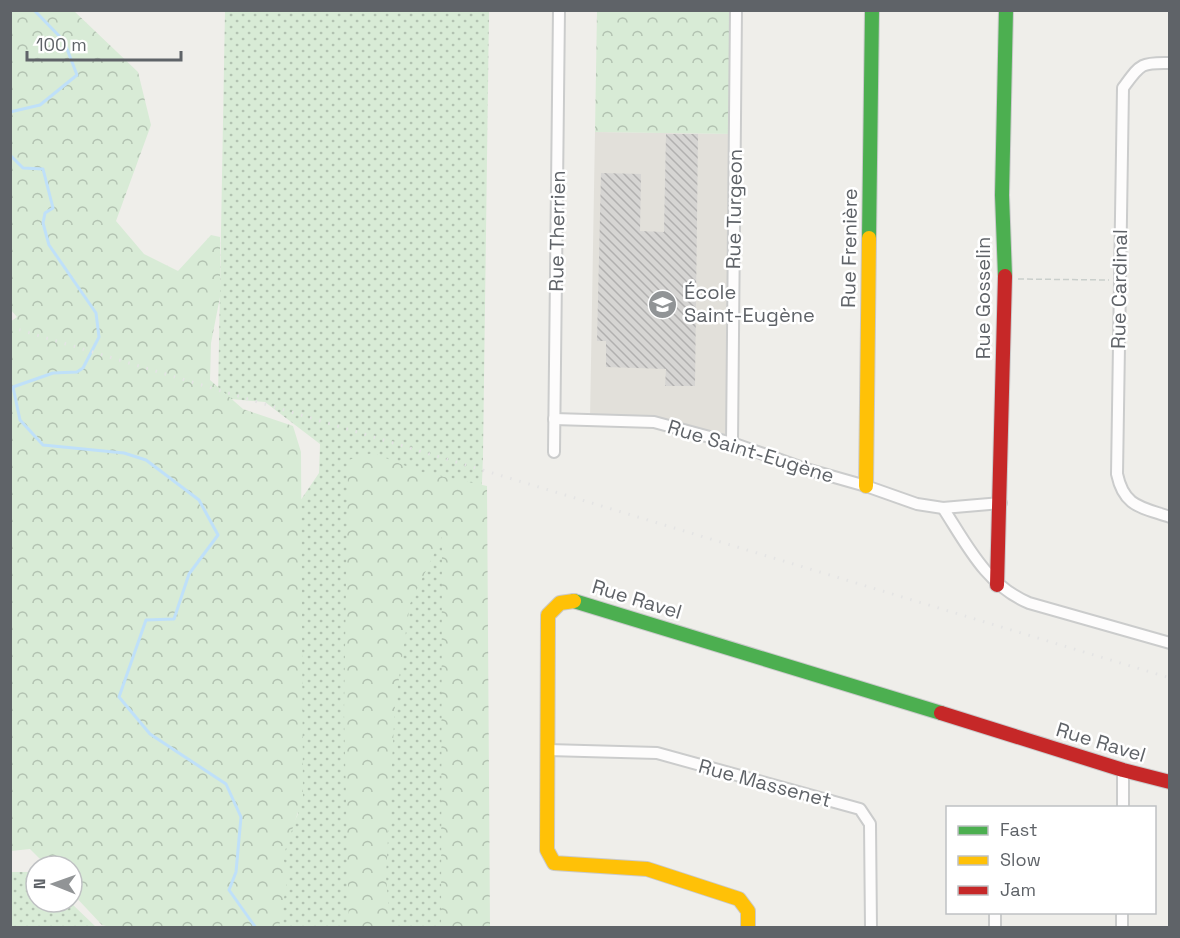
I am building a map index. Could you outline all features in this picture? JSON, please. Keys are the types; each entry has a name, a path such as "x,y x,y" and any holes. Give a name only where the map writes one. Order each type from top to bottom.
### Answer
{"street":[{"name":"Rue Therrien","path":"554,452 559,10"},
{"name":"Rue Turgeon","path":"732,443 736,10"},
{"name":"Rue Frenière","path":"866,486 872,10"},
{"name":"Rue Gosselin","path":"998,585 1005,278 1002,195 1006,10"},
{"name":"Rue Cardinal","path":"1170,63 1152,63 1139,67 1123,88 1119,280 1119,480 1125,497 1137,505 1170,517"},
{"name":"Rue Saint-Eugène","path":"554,420 654,422 732,443 917,504 943,508 1000,503"},
{"path":"943,508 978,562 998,585 1012,596 1029,603 1170,643"},
{"name":"Rue Ravel","path":"748,927 748,910 739,898 670,875 647,868 554,863 547,850 548,615 563,601 578,601 1123,770 1170,782"},
{"name":"Rue Massenet","path":"548,750 657,753 860,809 870,824 872,927"},
{"path":"1123,770 1123,806"}],"path":[{"path":"1005,278 1119,280"}],"shaded area":[{"name":"École Saint-Eugène","path":"595,132 735,134 732,443 654,422 590,420"}],"green space":[{"path":"11,10 74,11 138,72 151,125 116,221 144,254 178,271 211,235 220,237 220,297 211,343 210,380 243,409 293,426 301,452 303,797 283,857 288,875 279,927 110,927 102,925 84,906 84,854 35,854 30,849 11,851 10,322 17,317 10,309"},
{"path":"225,11 489,11 483,455 466,927 208,928 262,887 298,814 294,691 298,504 319,473 320,444 265,402 218,398"},
{"path":"597,11 736,11 735,134 595,132"},
{"path":"373,453 421,472 487,486 490,927 441,927 442,537 410,604 395,705 386,876 390,927 349,927 344,713 348,460"},
{"path":"10,872 24,872 24,914 82,914 96,927 11,927"}],"building":[{"path":"666,134 698,134 695,386 665,386 666,369 606,367 606,341 597,341 601,173 641,174 640,231 664,232"}],"waterway":[{"path":"10,112 40,105 77,75 64,41 34,10"},
{"path":"10,155 23,168 43,169 53,208 45,213 43,223 49,245 96,313 99,337 83,368 77,372 53,373 13,387 20,420 43,445 124,453 146,460 199,500 218,535 189,574 174,619 146,620 119,697 150,734 226,784 241,817 236,872 229,890 256,928"}],"railway":[{"path":"10,327 1170,678"}],"traffic: fast":[{"path":"869,238 872,10"},
{"path":"1005,276 1002,195 1006,10"},
{"path":"574,601 941,713"}],"traffic: slow":[{"path":"866,486 869,238"},
{"path":"574,601 560,603 548,615 547,850 554,863 647,869 739,899 748,911 748,928"}],"traffic: jam":[{"path":"997,585 1005,276"},
{"path":"941,713 1123,770 1170,782"}],"place":[{"name":"École Saint-Eugène","path":"663,304"}]}
